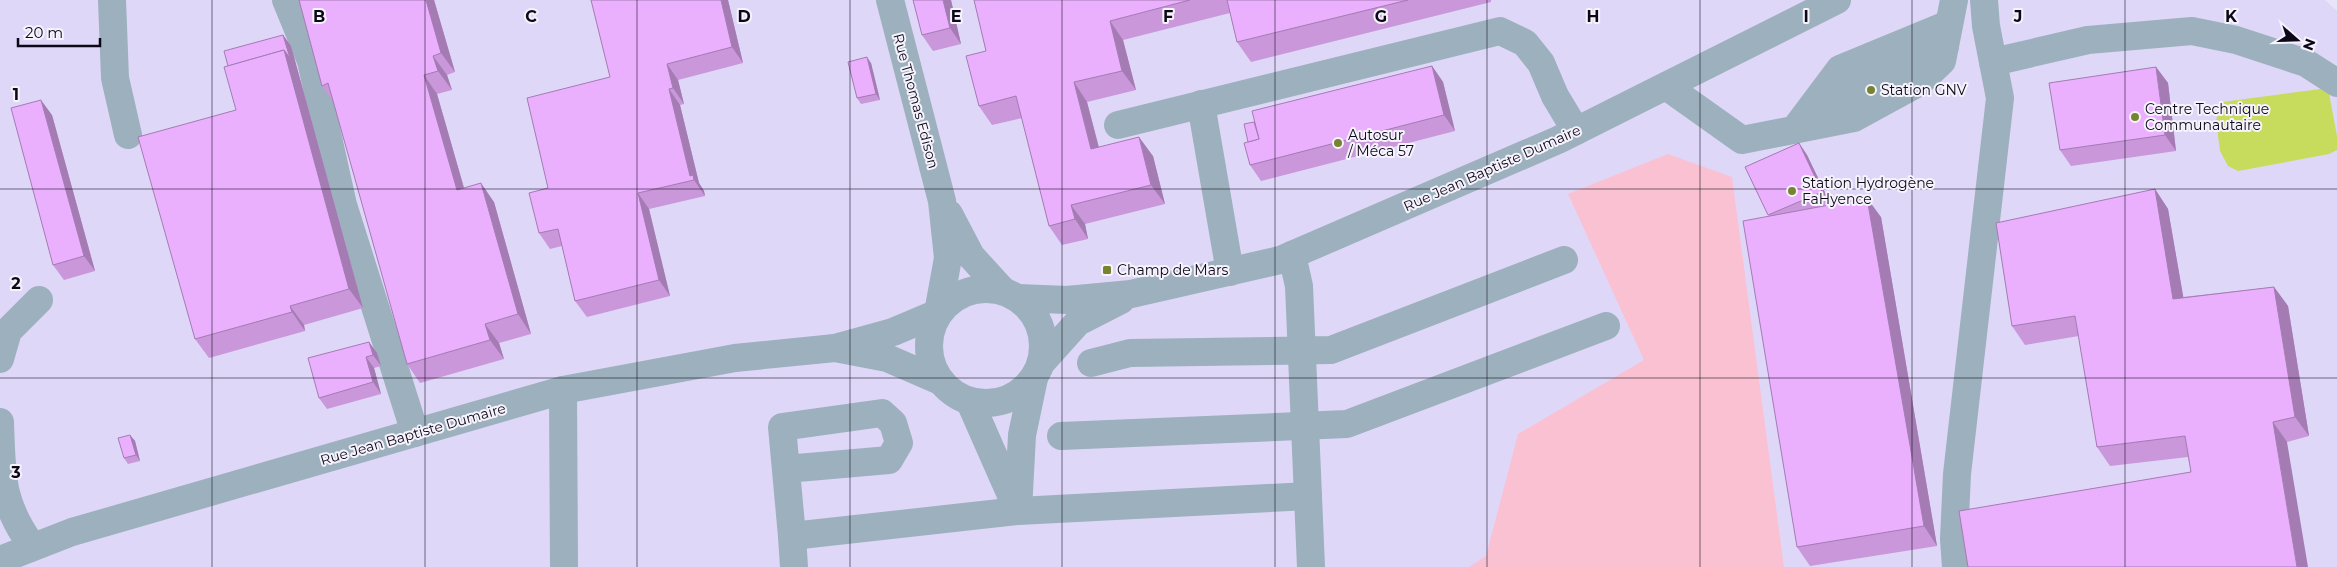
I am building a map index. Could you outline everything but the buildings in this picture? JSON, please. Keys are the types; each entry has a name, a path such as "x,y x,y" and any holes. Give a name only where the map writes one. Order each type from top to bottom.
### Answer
{"street":[{"path":"112,0 116,78 128,135"},
{"path":"286,0 311,61 343,205 415,433"},
{"name":"Rue Thomas Edison","path":"890,0 942,201 948,258 938,313"},
{"name":"Rue Jean Baptiste Dumaire","path":"1010,294 1067,300 1131,294 1280,260 1576,131 1837,0"},
{"path":"1956,567 1954,539 1958,474 2000,98 1984,0"},
{"path":"1666,86 1742,140 1854,118 1920,82 1942,61 1949,23"},
{"path":"1795,130 1813,105 1949,23"},
{"path":"1993,62 2088,40 2192,30 2236,40 2306,63 2337,84"},
{"path":"1118,125 1500,31 1525,43 1541,63 1555,96 1576,131"},
{"path":"1201,104 1230,272"},
{"name":"Rue Thomas Edison","path":"942,201 971,256 1010,294"},
{"path":"1292,255 1299,286 1311,567"},
{"path":"1091,363 1130,353 1332,350 1564,260"},
{"path":"1018,511 1022,434 1038,370 1044,344 1040,327 1032,311 1010,294 984,288 966,291 950,300 938,313 930,329 928,347 931,365 940,382 954,394 970,402 988,404 1006,400 1022,391 1038,370"},
{"name":"Rue Jean Baptiste Dumaire","path":"1038,370 1078,322 1131,294"},
{"path":"0,359 8,331 39,300"},
{"name":"Rue Jean Baptiste Dumaire","path":"0,560 72,532 563,390 735,358 835,348 893,332 938,313"},
{"path":"1061,436 1347,424 1606,326"},
{"name":"Rue Jean Baptiste Dumaire","path":"835,348 887,358 940,382"},
{"path":"563,390 564,567"},
{"path":"970,402 1018,511"},
{"path":"0,422 2,490 17,526 32,546"},
{"path":"786,469 794,567"},
{"path":"792,536 1018,511 1308,496"}],"shaded area":[{"path":"0,0 2325,0 2337,11 2337,567 0,567"},
{"path":"2328,88 2337,136 2337,150 2329,154 2238,171 2228,166 2220,151 2216,120 2223,102"},
{"path":"1668,154 1732,177 1784,567 1469,567 1486,556 1518,434 1644,360 1568,194"}],"place":[{"name":"Station GNV","path":"1871,90"},
{"name":"Centre Technique Communautaire","path":"2135,117"},
{"name":"Autosur / Méca 57","path":"1338,143"},
{"name":"Station Hydrogène FaHyence","path":"1792,191"},
{"name":"Champ de Mars","path":"1107,270"}]}
